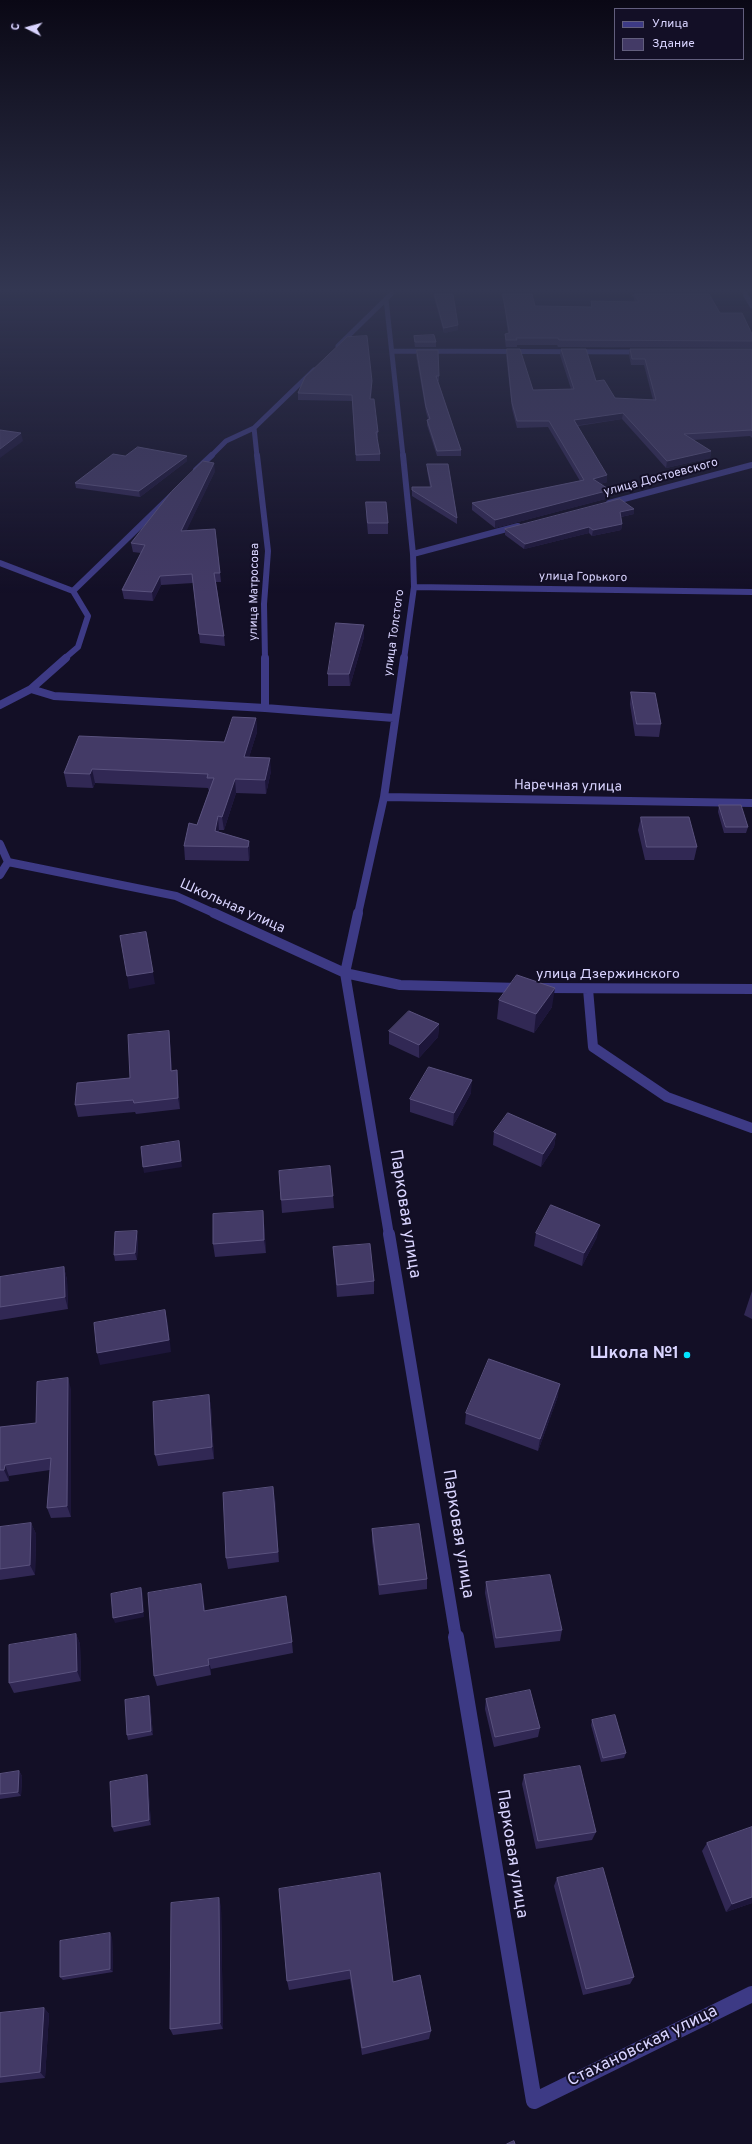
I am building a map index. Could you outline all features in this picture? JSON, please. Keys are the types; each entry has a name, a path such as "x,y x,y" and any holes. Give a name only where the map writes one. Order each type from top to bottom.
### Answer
{"street":[{"path":"192,475 226,441 254,428 289,394"},
{"name":"улица Толстого","path":"346,973 384,798 394,718 414,586 413,554 396,394"},
{"name":"улица Матросова","path":"254,428 268,551 264,604 265,708"},
{"name":"улица Достоевского","path":"606,504 752,465"},
{"path":"73,591 175,491"},
{"path":"413,554 528,524"},
{"path":"0,563 73,591 88,616 78,647 31,689 0,706"},
{"name":"улица Горького","path":"414,586 752,592"},
{"path":"31,689 54,696 265,708 394,718"},
{"name":"Наречная улица","path":"384,798 752,804"},
{"path":"0,844 8,862 0,875"},
{"name":"Школьная улица","path":"8,862 176,896 346,973"},
{"name":"улица Дзержинского","path":"346,973 400,985 588,989 752,989"},
{"name":"Парковая улица","path":"346,973 534,2101"},
{"path":"588,989 593,1047 667,1097 752,1128"},
{"name":"Стахановская улица","path":"534,2101 752,1994"}],"building":[{"path":"326,394 371,394 370,399 374,399 378,432 376,432 380,454 356,455 352,395"},
{"path":"424,394 442,394 461,450 437,451 427,420 430,419"},
{"path":"511,394 613,394 615,398 656,400 654,394 752,394 752,431 684,434 711,451 667,461 623,413 574,420 607,475 593,479 610,490 495,520 472,503 584,480 549,421 517,421"},
{"path":"0,430 21,433 0,449"},
{"path":"138,447 187,456 139,491 75,483 113,454 125,456"},
{"path":"203,461 214,463 181,531 215,529 220,573 214,573 224,636 199,634 192,574 160,576 152,592 122,590 145,545 131,543 171,492"},
{"path":"427,464 448,464 457,518 412,490 412,487 431,487"},
{"path":"620,499 634,509 620,512 622,524 593,530 589,527 525,544 505,529"},
{"path":"366,502 386,502 388,523 368,523"},
{"path":"336,623 364,625 349,674 328,674"},
{"path":"631,692 655,693 661,724 637,724"},
{"path":"233,717 256,718 244,757 270,758 265,780 235,779 222,817 218,816 215,831 249,841 248,847 184,846 189,823 197,825 214,778 207,778 208,774 92,769 90,774 64,773 79,736 224,742"},
{"path":"719,805 741,805 748,827 726,827"},
{"path":"641,817 689,817 697,847 647,847"},
{"path":"146,932 153,972 127,976 120,936"},
{"path":"517,975 555,988 536,1014 499,1000"},
{"path":"409,1011 439,1024 419,1045 389,1031"},
{"path":"169,1031 171,1071 177,1070 178,1098 134,1103 133,1100 75,1105 77,1083 130,1078 128,1035"},
{"path":"429,1067 472,1080 454,1113 410,1099"},
{"path":"508,1113 556,1134 543,1154 494,1132"},
{"path":"179,1141 181,1161 143,1167 141,1147"},
{"path":"330,1166 333,1196 281,1200 279,1171"},
{"path":"551,1205 600,1225 584,1253 536,1233"},
{"path":"263,1211 264,1240 213,1244 213,1214"},
{"path":"137,1231 135,1253 114,1255 115,1232"},
{"path":"370,1244 374,1281 337,1285 333,1247"},
{"path":"64,1267 65,1297 0,1307 0,1277"},
{"path":"165,1310 169,1340 97,1353 94,1323"},
{"path":"489,1359 560,1384 540,1439 466,1413"},
{"path":"68,1378 67,1506 47,1508 51,1458 5,1465 4,1470 0,1470 0,1427 36,1423 37,1382"},
{"path":"209,1395 212,1447 155,1455 153,1402"},
{"path":"273,1487 278,1552 226,1558 223,1493"},
{"path":"31,1523 30,1565 0,1569 0,1527"},
{"path":"419,1524 427,1579 379,1585 372,1529"},
{"path":"550,1575 562,1630 496,1638 486,1582"},
{"path":"201,1584 204,1611 286,1596 292,1642 208,1659 209,1665 154,1676 148,1593"},
{"path":"141,1588 143,1612 113,1618 111,1594"},
{"path":"76,1634 77,1671 9,1683 9,1645"},
{"path":"530,1690 540,1728 495,1737 486,1699"},
{"path":"149,1696 151,1731 127,1735 125,1700"},
{"path":"615,1715 626,1753 603,1758 592,1720"},
{"path":"580,1766 596,1832 538,1841 524,1775"},
{"path":"19,1771 18,1792 0,1794 0,1774"},
{"path":"147,1775 149,1820 112,1827 110,1782"},
{"path":"752,1827 752,1897 732,1904 707,1843"},
{"path":"603,1868 634,1977 586,1989 557,1878"},
{"path":"380,1873 393,1982 420,1975 431,2031 362,2048 350,1970 287,1981 279,1889"},
{"path":"219,1898 220,2023 170,2029 171,1903"},
{"path":"110,1933 110,1969 60,1977 60,1941"},
{"path":"44,2008 40,2072 0,2077 0,2013"},
{"path":"514,2141 515,2144 507,2144"}],"place":[{"name":"Школа №1","path":"687,1355"}]}
